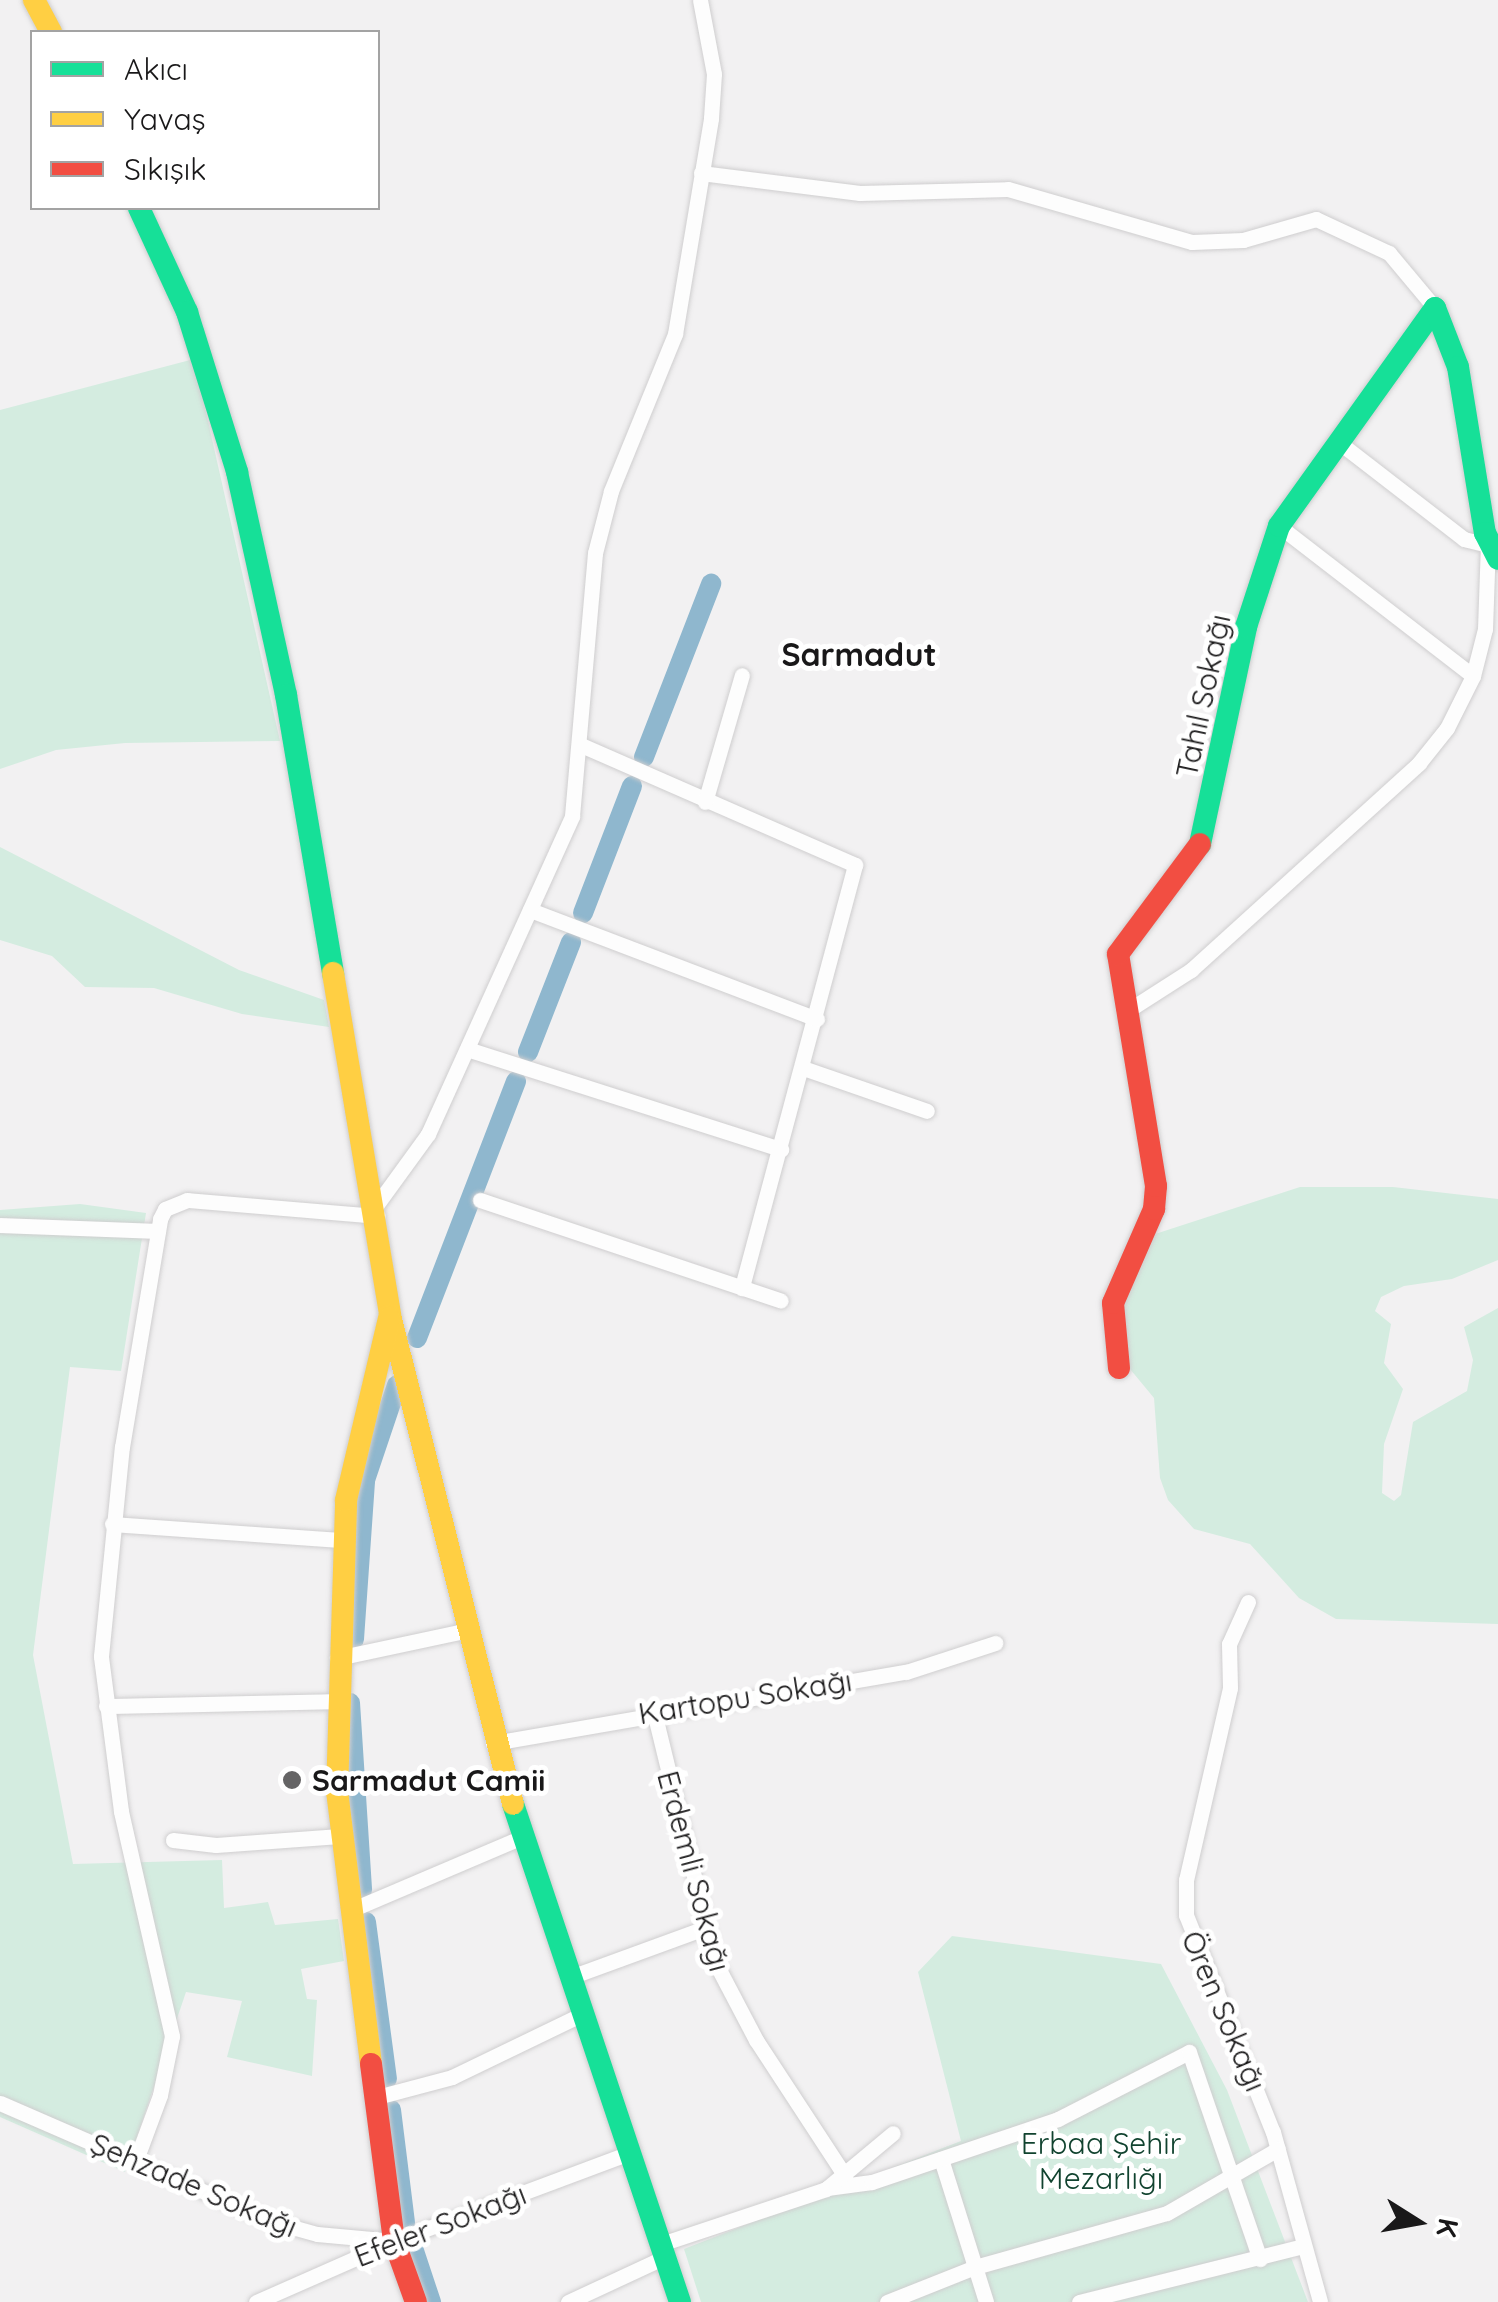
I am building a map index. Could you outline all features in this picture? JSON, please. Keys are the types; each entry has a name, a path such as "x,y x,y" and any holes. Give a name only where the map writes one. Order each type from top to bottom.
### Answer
{"street":[{"path":"34,0 50,30"},
{"path":"376,1212 428,1134 572,816 583,746 596,554 611,491 675,334 701,173 714,74 700,0"},
{"path":"701,173 860,193 1008,189 1192,242 1244,240 1316,220 1342,226 1389,253 1435,308 1467,402 1493,552 1485,628 1473,676 1447,728 1419,763 1329,838 1202,960 1156,998 1124,1013"},
{"path":"140,210 186,312 237,472 286,695 376,1212 390,1315 493,1743 580,2016 680,2302"},
{"name":"Tahıl Sokağı","path":"1119,1368 1113,1303 1154,1210 1156,1186 1124,1013 1118,954 1177,883 1202,842 1246,627 1280,526 1336,440 1435,308"},
{"path":"1336,440 1442,524 1493,552"},
{"path":"1280,526 1473,676"},
{"path":"705,802 742,675"},
{"path":"583,746 855,865 804,1068 742,1288"},
{"path":"530,910 817,1019"},
{"path":"467,1049 781,1149"},
{"path":"804,1068 927,1111"},
{"path":"136,2160 160,2095 172,2036 121,1811 100,1656 112,1524 158,1231 165,1209 187,1200 376,1212"},
{"path":"480,1200 782,1301"},
{"path":"0,1225 158,1231"},
{"path":"390,1315 354,1450 343,1540 336,1701 340,1836 394,2242 416,2302"},
{"path":"112,1524 343,1540"},
{"name":"Ören Sokağı","path":"1248,1602 1227,1654 1230,1688 1186,1880 1186,1915 1278,2149 1300,2247 1320,2302"},
{"path":"337,1658 464,1630"},
{"name":"Kartopu Sokağı","path":"493,1743 654,1712 906,1672 995,1643"},
{"path":"106,1706 336,1701"},
{"name":"Erdemli Sokağı","path":"654,1712 705,1928 739,2012 844,2176"},
{"path":"174,1840 216,1845 340,1836"},
{"path":"351,1910 522,1837"},
{"path":"568,1978 705,1928"},
{"path":"376,2098 452,2077 580,2016"},
{"path":"827,2188 863,2185 1094,2104 1189,2052 1260,2259"},
{"name":"Şehzade Sokağı","path":"0,2103 303,2232 394,2242"},
{"path":"568,2302 661,2251 827,2188 892,2133"},
{"path":"887,2302 975,2267 1167,2213 1278,2149"},
{"name":"Efeler Sokağı","path":"256,2302 394,2242 627,2154"},
{"path":"941,2159 986,2302"},
{"path":"1079,2302 1300,2247"}],"green space":[{"path":"194,359 280,741 125,743 56,750 0,769 0,410"},
{"path":"0,847 239,970 324,1000 329,1027 242,1014 154,988 85,987 52,956 0,940"},
{"path":"1300,1187 1393,1187 1498,1199 1498,1260 1452,1279 1404,1286 1381,1297 1375,1311 1391,1324 1384,1363 1403,1389 1384,1444 1382,1493 1394,1501 1401,1495 1413,1422 1467,1391 1473,1360 1464,1327 1498,1308 1498,1624 1336,1619 1299,1598 1250,1544 1194,1529 1168,1500 1160,1478 1154,1398 1130,1369 1122,1344 1119,1311 1149,1236"},
{"path":"80,1204 146,1213 121,1371 70,1367 33,1655 73,1864 222,1860 224,1908 268,1902 275,1925 338,1919 344,1961 301,1969 307,1999 317,2000 312,2076 227,2057 242,2001 186,1992 125,2172 0,2117 0,1210"},
{"name":"Erbaa Şehir Mezarlığı","path":"952,1936 1161,1964 1227,2090 1308,2302 701,2302 684,2249 961,2141 918,1972"}],"waterway":[{"path":"644,757 711,584"},
{"path":"583,913 632,786"},
{"path":"528,1052 571,942"},
{"path":"417,1338 516,1081"},
{"path":"354,1639 365,1480 397,1385"},
{"path":"350,1703 362,1890"},
{"path":"366,1922 387,2079"},
{"path":"391,2110 405,2223"},
{"path":"414,2251 431,2302"}],"traffic: fast":[{"path":"140,210 187,312 237,472 286,695 333,973"},
{"path":"1200,844 1246,627 1279,526 1435,308 1458,367 1485,533 1498,559"},
{"path":"513,1804 680,2302"}],"traffic: slow":[{"path":"34,0 50,30"},
{"path":"333,973 390,1315 513,1804"},
{"path":"371,2064 337,1792 346,1500 389,1318"}],"traffic: jam":[{"path":"1119,1368 1113,1303 1154,1209 1156,1186 1118,954 1200,844"},
{"path":"371,2064 394,2241 416,2302"}],"place":[{"name":"Sarmadut Camii","path":"292,1780"}],"district":[{"name":"Sarmadut","path":"859,654"}]}
